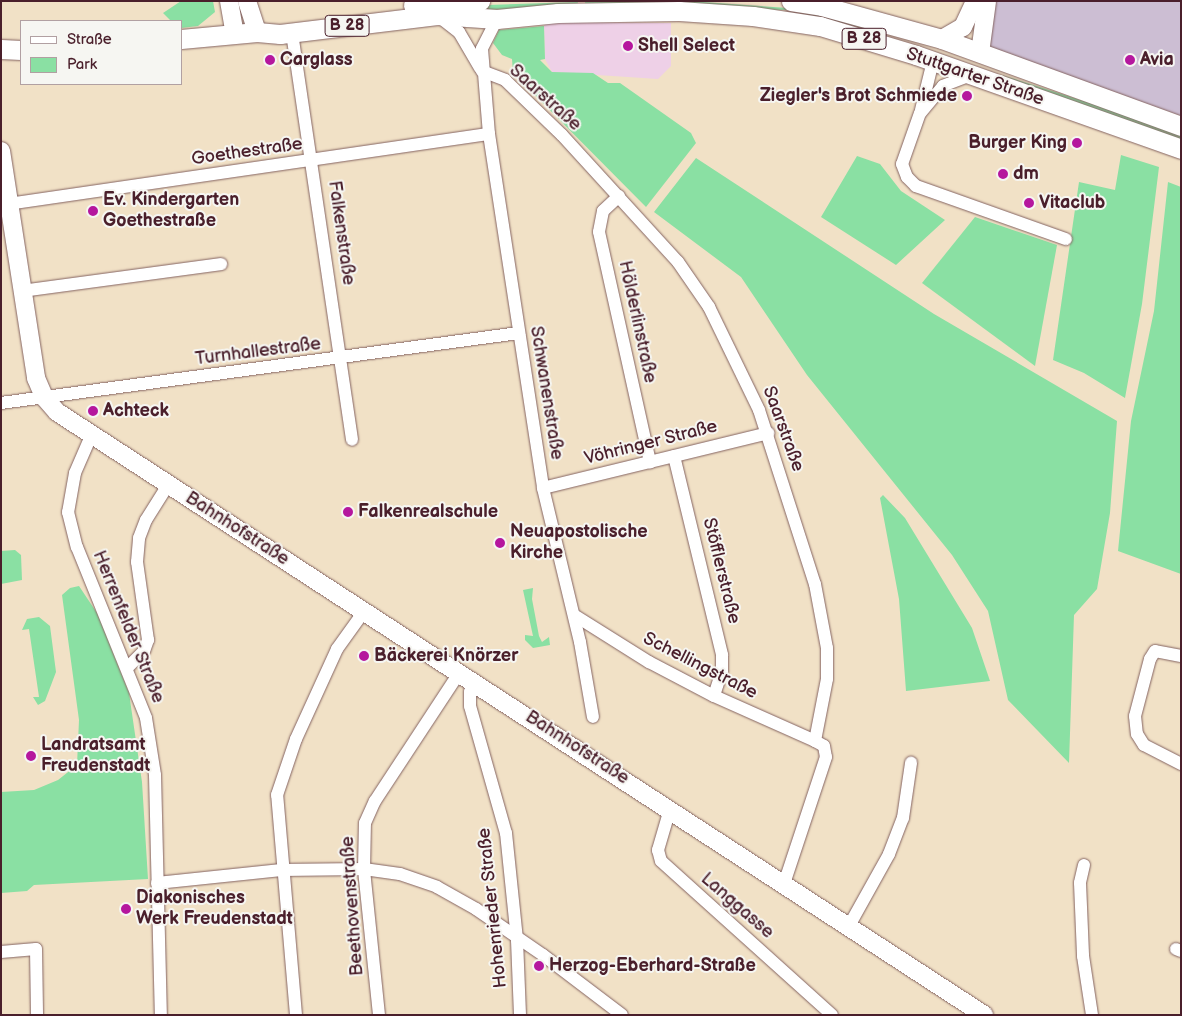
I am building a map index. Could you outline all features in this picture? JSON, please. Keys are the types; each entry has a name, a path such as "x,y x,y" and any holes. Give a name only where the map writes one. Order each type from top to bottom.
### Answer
{"main road":[{"name":"B 28","path":"441,8 480,1"},
{"name":"Stuttgarter Straße","path":"791,1 822,6 942,39 1181,126"},
{"name":"Stuttgarter Straße","path":"257,32 279,23 441,8 497,19 558,13 679,12 753,16 820,26 934,61 1181,149"},
{"name":"Stuttgarter Straße","path":"182,39 257,32 292,33 441,8"},
{"path":"934,61 942,39"},
{"path":"1,49 20,50"},
{"path":"971,75 980,52"}],"street":[{"path":"229,1 235,34"},
{"path":"247,1 257,32"},
{"path":"942,39 963,27 975,1"},
{"path":"980,52 987,1"},
{"name":"Schwanenstraße","path":"441,8 461,34 482,72"},
{"name":"Schwanenstraße","path":"497,19 482,49 482,72 489,134 543,488 574,615 593,717"},
{"name":"Falkenstraße","path":"292,33 313,160 352,440"},
{"path":"934,61 920,113 902,164 907,177 916,186 1066,239"},
{"name":"Saarstraße","path":"482,72 505,80 562,135 678,262 709,307 744,374 768,433 815,584 828,648 827,679 815,741"},
{"path":"920,113 944,86 971,75"},
{"name":"Goethestraße","path":"6,204 489,134"},
{"name":"Bahnhofstraße","path":"1,151 6,204 36,378 44,397 57,412 90,436 366,610 984,1015"},
{"name":"Hölderlinstraße","path":"619,196 603,211 600,232 650,462"},
{"path":"22,291 222,264"},
{"name":"Turnhallestraße","path":"1,403 342,359 519,333"},
{"name":"Vöhringer Straße","path":"543,488 768,433"},
{"name":"Herrenfelder Straße","path":"90,436 75,472 68,512 77,547 128,667 146,718 155,774 161,1015"},
{"name":"Stöfflerstraße","path":"674,456 722,655 722,671 714,696"},
{"name":"Bahnhofstraße","path":"128,667 144,651 148,640 137,562 139,538 146,520 168,485"},
{"path":"296,1015 281,870 277,795 296,739 337,649 366,610"},
{"name":"Schellingstraße","path":"574,615 649,662 714,696 815,741"},
{"path":"1181,656 1155,651 1150,659 1135,716 1137,734 1144,745 1181,764"},
{"name":"Beethovenstraße","path":"379,1015 364,869 364,823 375,801 459,672"},
{"name":"Hohenrieder Straße","path":"475,682 470,692 470,706 506,833 517,940 520,1015"},
{"path":"784,884 826,757 824,746 815,741"},
{"path":"850,926 889,854 903,818 911,763"},
{"name":"Langgasse","path":"670,809 658,850 661,861 832,1015"},
{"path":"1084,865 1080,883 1084,956 1092,1015"},
{"path":"157,883 281,870 364,869 400,874 437,887 476,910 517,940 543,955 622,1015"},
{"path":"1,952 36,949 37,1015"}],"shaded area":[{"path":"993,1 1181,1 1181,116 977,44"},
{"path":"548,22 671,23 671,66 658,79 552,72 545,59 544,26"}],"green space":[{"path":"181,1 213,1 215,12 198,26 182,28 182,20 170,20 163,13"},
{"path":"689,1 788,8 845,20 918,41 788,10 586,7 585,2"},
{"path":"578,2 577,6 484,10 487,5"},
{"path":"544,26 545,59 540,60 552,72 593,73 608,83 620,83 691,133 696,143 646,207 513,73 512,59 502,55 493,43 499,30"},
{"path":"999,74 1181,132 1181,140 1089,108"},
{"path":"1121,155 1159,167 1142,304 1125,398 1084,373 1053,360 1079,182 1115,190"},
{"path":"857,156 880,164 901,191 945,220 896,265 821,217"},
{"path":"696,158 934,314 1117,421 1110,513 1097,589 1074,615 1069,763 1008,700 988,611 952,555 807,375 741,277 654,212"},
{"path":"1168,182 1181,187 1181,574 1118,551 1131,421 1154,311"},
{"path":"975,217 1057,245 1035,366 922,283"},
{"path":"883,495 905,518 972,628 990,681 906,691 899,599 880,498"},
{"path":"15,550 21,555 22,580 1,584 1,551"},
{"path":"79,586 97,613 129,693 142,782 148,879 34,885 27,891 1,893 1,792 34,790 58,780 77,765 79,720 62,595 70,588"},
{"path":"533,588 532,599 539,636 542,642 549,637 550,645 533,648 525,640 525,635 533,636 523,590"},
{"path":"39,617 50,626 56,672 45,701 38,705 33,697 39,697 29,629 22,630 27,619"}],"place":[{"name":"Shell Select","path":"628,46"},
{"name":"Carglass","path":"270,60"},
{"name":"Avia","path":"1130,60"},
{"name":"Ziegler's Brot Schmiede","path":"967,96"},
{"name":"Burger King","path":"1077,143"},
{"name":"dm","path":"1003,174"},
{"name":"Vitaclub","path":"1029,203"},
{"name":"Ev. Kindergarten Goethestraße","path":"93,211"},
{"name":"Achteck","path":"93,411"},
{"name":"Falkenrealschule","path":"348,512"},
{"name":"Neuapostolische Kirche","path":"500,543"},
{"name":"Bäckerei Knörzer","path":"364,656"},
{"name":"Landratsamt Freudenstadt","path":"31,756"},
{"name":"Diakonisches Werk Freudenstadt","path":"126,909"},
{"name":"Herzog-Eberhard-Straße","path":"539,966"}]}
